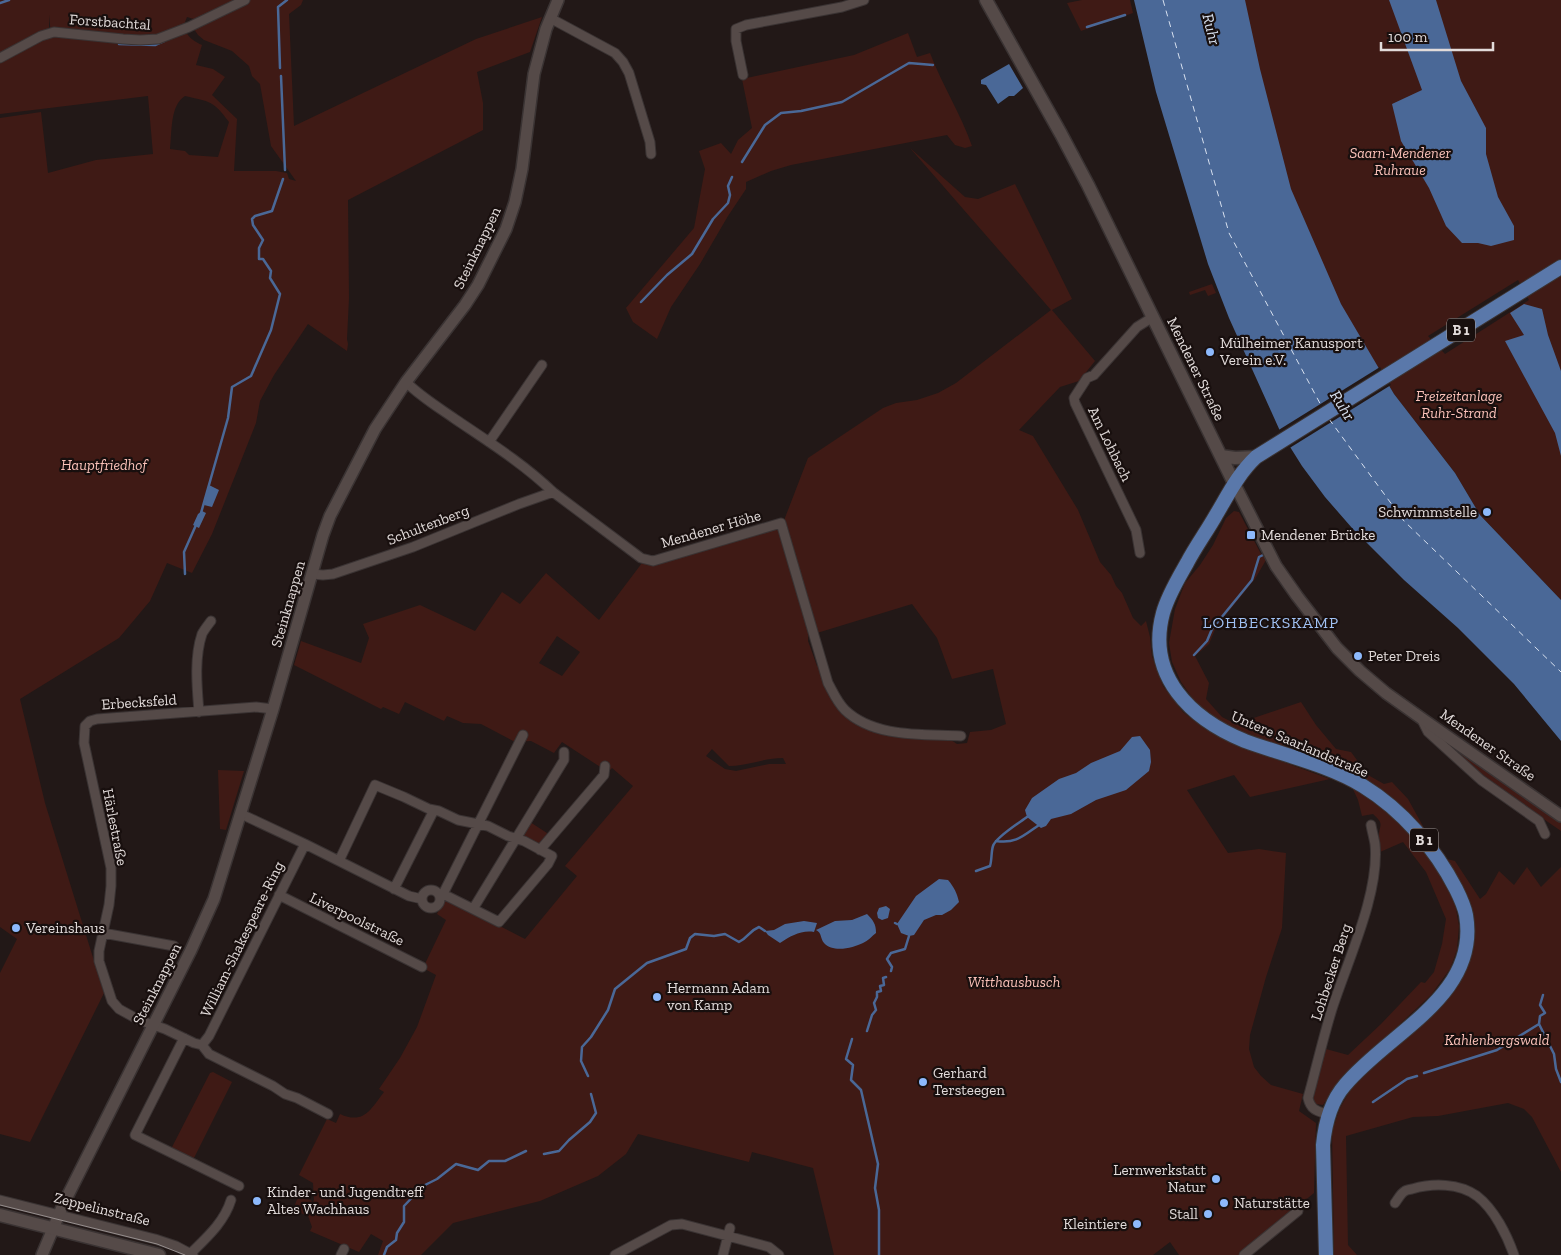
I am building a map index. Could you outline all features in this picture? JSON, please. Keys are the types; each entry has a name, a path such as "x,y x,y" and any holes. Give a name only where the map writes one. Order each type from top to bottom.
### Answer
{"main road":[{"name":"Mendener Straße","path":"986,0 1066,142 1234,484"},
{"name":"B 1","path":"1234,484 1246,466 1258,456 1561,267"},
{"path":"1220,456 1234,458 1258,456"},
{"name":"Untere Saarlandstraße","path":"1234,484 1168,598 1160,631 1160,648 1162,662 1169,679 1180,696 1193,710 1224,731 1333,772 1362,786 1388,804 1421,835 1438,858 1460,898 1465,911 1468,929 1466,950 1459,970 1447,990 1430,1008 1374,1056 1344,1086 1329,1115 1323,1145 1326,1255"},
{"name":"Zeppelinstraße","path":"0,1215 159,1255"}],"street":[{"name":"Forstbachtal","path":"0,58 34,39 54,32 140,40 164,37 245,0"},
{"name":"Steinknappen","path":"42,1255 59,1214 212,906 330,516 375,429 406,382 465,305 478,285 506,229 515,202 522,169 534,74 550,18 558,0"},
{"path":"742,74 736,41 736,29 841,3 864,0"},
{"path":"550,18 615,53 623,62 650,142 651,154"},
{"name":"Am Lohbach","path":"1140,553 1136,530 1074,398 1087,378 1094,375 1136,327 1153,317"},
{"path":"489,442 542,365"},
{"name":"Mendener Höhe","path":"406,382 417,392 489,442 641,558 654,561 781,523 828,683 845,710 863,723 876,728 961,736"},
{"name":"Mendener Straße","path":"1234,484 1276,566 1337,648 1386,693 1561,816"},
{"name":"Schultenberg","path":"312,574 333,574 412,547 553,492"},
{"name":"Erbecksfeld","path":"198,712 197,672 199,652 202,634 211,621"},
{"name":"Erbecksfeld","path":"85,726 90,720 97,719 256,707 273,709"},
{"name":"Mendener Straße","path":"1421,718 1428,732 1481,780 1539,821 1545,834"},
{"name":"Härlestraße","path":"85,726 84,743 111,868 109,905 99,951 99,960 112,1001 119,1009 138,1020 153,1025"},
{"path":"241,814 394,889 409,896 422,899 426,906 433,907 439,903 441,894 523,735"},
{"path":"473,909 564,760 564,752"},
{"path":"540,850 604,775 605,766"},
{"path":"339,861 375,785 458,820 488,826 552,856 548,864 499,922 434,890 428,890 422,899"},
{"path":"394,889 434,810"},
{"name":"Lohbecker Berg","path":"1329,1115 1310,1106 1308,1098 1332,1010 1365,912 1372,883 1375,844 1371,825"},
{"name":"William-Shakespeare-Ring","path":"202,1045 209,1036 304,844"},
{"name":"Liverpoolstraße","path":"279,895 422,967"},
{"path":"103,933 174,946"},
{"path":"153,1025 202,1045 209,1054 285,1094 328,1114"},
{"path":"184,1038 135,1135 239,1186"},
{"path":"1395,1203 1405,1191 1420,1186 1438,1184 1470,1193 1476,1196 1499,1222 1514,1255"},
{"name":"Zeppelinstraße","path":"0,1200 155,1239 176,1246 191,1254"},
{"path":"191,1254 221,1221 232,1200"},
{"path":"1244,1255 1298,1211"},
{"path":"615,1255 671,1225 682,1224 729,1232 769,1247 779,1255"},
{"path":"723,1255 729,1232"}],"green space":[{"name":"Hauptfriedhof","path":"0,0 303,0 301,5 289,14 294,126 476,39 542,17 530,52 477,72 483,103 483,130 348,200 349,298 347,351 308,324 274,375 260,401 256,423 212,534 192,573 167,563 150,601 119,638 20,699 45,803 104,993 30,1142 0,1134 0,973 17,939 0,927 0,118 41,112 48,173 96,160 153,154 148,96 0,114 0,62 51,35 49,15 49,28 0,56","holes":["187,17 197,20 194,29 204,40 232,51 249,66 252,76 260,84 271,146 296,181 289,179 287,173 276,171 234,171 237,119 212,95 225,77 213,69 196,65 202,45 191,38 183,27","185,96 210,103 229,122 218,157 189,155 185,151 170,149 174,112 180,100"]},
{"path":"1082,0 1130,0 1133,13 1081,31 1067,3"},
{"name":"Saarn-Mendener Ruhraue","path":"1192,0 1561,0 1561,600 1480,515 1455,473 1394,394 1378,367 1318,404","holes":["1518,280 1529,300 1445,354 1428,336"]},
{"path":"908,33 917,57 930,53 972,146 965,148 955,145 947,135 791,165 746,182 746,189 671,307 657,339 633,322 626,308 694,228 705,169 699,151 721,143 731,154 738,140 752,128 742,79 854,55"},
{"name":"Witthausbusch","path":"910,148 965,197 978,199 1015,184 1072,299 1052,310 1095,361 1079,381 1060,387 1019,430 1033,436 1078,510 1100,562 1122,593 1133,618 1141,626 1146,621 1152,656 1163,686 1183,712 1205,729 1234,744 1330,779 1250,797 1234,775 1187,790 1228,853 1259,849 1286,853 1282,928 1250,1035 1249,1049 1254,1067 1271,1085 1303,1094 1299,1111 1316,1123 1314,1193 1239,1255 1179,1255 1170,1242 1153,1255 834,1255 813,1168 752,1152 749,1162 638,1134 626,1154 598,1176 540,1201 453,1223 421,1255 378,1255 383,1241 371,1234 359,1252 310,1231 312,1227 307,1213 314,1200 313,1183 299,1175 327,1119 336,1123 340,1114 355,1118 366,1114 384,1092 379,1089 400,1058 417,1027 436,975 423,968 446,920 437,914 442,902 447,899 525,939 577,876 565,866 633,786 612,768 608,772 562,742 554,753 531,741 515,742 481,724 463,723 447,716 444,721 405,702 399,714 383,707 381,709 294,665 301,641 361,663 369,638 363,624 420,605 475,631 502,592 520,604 546,573 599,620 642,563 652,565 772,527 781,531 809,627 808,641 817,666 820,666 826,687 858,724 948,738 957,744 967,743 970,732 991,730 1006,724 993,669 952,679 937,638 912,604 817,633 783,523 808,458 883,408 938,393 956,383 1051,310","holes":["557,636 580,652 562,676 539,663","712,749 729,766 783,758 786,764 769,764 736,771 725,769 706,756"]},
{"path":"1212,284 1216,293 1208,296 1205,290 1190,295 1189,292"},
{"path":"1234,511 1239,512 1266,560 1255,579 1216,627 1209,644 1195,656 1209,683 1206,699 1222,717 1236,724 1301,702 1316,725 1336,749 1351,752 1368,775 1384,784 1392,782 1408,799 1424,828 1357,775 1226,726 1198,706 1181,682 1172,662 1169,643 1175,609 1185,583 1213,545 1226,518"},
{"path":"1458,749 1561,821 1561,831 1500,789 1464,760"},
{"path":"218,770 244,771 226,830 220,829"},
{"path":"1352,787 1371,798 1409,831 1436,867 1454,898 1459,926 1457,950 1450,969 1431,995 1337,1083 1323,1105 1316,1104 1312,1098 1326,1049 1348,1055 1421,982 1425,983 1434,972 1442,944 1446,919 1426,872 1403,842 1380,852 1380,822 1373,814 1362,816"},
{"path":"530,822 550,835 538,845 521,835"},
{"name":"Kahlenbergswald","path":"1447,859 1455,861 1480,899 1486,894 1499,871 1514,885 1527,867 1541,887 1561,867 1561,1172 1532,1117 1524,1109 1508,1103 1438,1116 1413,1117 1346,1136 1348,1245 1357,1255 1334,1255 1332,1131 1340,1108 1352,1087 1449,998 1464,974 1473,951 1475,927 1470,907"},
{"path":"213,1072 232,1082 193,1160 171,1149 210,1073"},
{"path":"299,1195 312,1201 305,1215 293,1209"}],"water":[{"name":"Ruhr","path":"1134,0 1245,0 1260,69 1291,189 1341,304 1394,394 1455,473 1480,515 1561,600 1561,741 1514,684 1352,528 1325,497 1302,466 1280,431 1229,318 1208,264 1156,92"},
{"path":"1389,0 1436,0 1461,81 1486,128 1486,154 1498,197 1514,226 1514,240 1491,246 1478,243 1462,243 1446,226 1429,188 1401,141 1392,104 1422,90"},
{"path":"1009,64 1023,88 1014,96 1009,96 998,104 986,85 981,84 981,80"},
{"path":"1524,304 1542,309 1548,335 1561,371 1561,456 1555,433 1505,341 1524,335 1510,313"},
{"path":"209,485 219,490 212,507 204,505"},
{"path":"202,511 206,513 199,528 193,525 198,514"},
{"path":"1140,736 1150,750 1151,762 1149,771 1126,790 1096,800 1071,814 1051,819 1046,826 1041,828 1027,817 1025,810 1032,798 1059,779 1076,773 1091,763 1120,751 1132,737"},
{"path":"939,879 948,880 955,890 959,902 942,915 936,915 924,920 914,935 909,936 901,933 897,924 916,896"},
{"path":"886,906 890,909 888,918 882,920 878,918 877,913 879,908"},
{"path":"867,914 874,922 876,933 865,942 854,947 832,948 824,943 816,930 835,921 852,920"},
{"path":"804,921 817,923 814,932 800,933 780,943 765,931 774,930 785,924"}],"pier":[{"path":"1380,367 1391,385 1288,449 1277,431"}],"waterway":[{"path":"0,3 9,0"},
{"path":"280,68 278,7 287,0"},
{"path":"1087,27 1125,15"},
{"path":"119,44 155,45 164,41"},
{"path":"742,162 765,125 781,113 801,111 842,102 909,63 933,65"},
{"path":"281,76 285,170"},
{"path":"641,302 667,275 692,254 713,219 728,203 730,195 728,186 732,177"},
{"path":"201,513 228,418 232,387 251,376 271,330 280,294 270,278 271,271 263,259 259,259 259,248 263,240 253,225 252,219 255,216 272,211 283,179"},
{"path":"185,574 184,552 196,525"},
{"path":"1194,655 1207,641 1212,629 1252,580 1259,557 1263,555"},
{"path":"976,871 990,866 992,848 995,842 1027,817"},
{"path":"996,841 1014,840 1024,836 1039,825"},
{"path":"588,1076 581,1061 582,1047 591,1037 608,1010 615,989 647,963 686,949 690,938 695,934 714,936 725,934 739,942 759,927 765,931"},
{"path":"891,971 892,967 887,959 891,953 905,949 909,936"},
{"path":"867,1031 872,1015 876,1010 874,1003 877,992 881,991 880,986 884,985 883,978 886,977"},
{"path":"1543,995 1540,1005 1545,1013 1540,1016 1539,1024 1554,1054 1556,1069 1561,1082"},
{"path":"1424,1073 1497,1050 1539,1024"},
{"path":"852,1039 846,1059 853,1065 851,1080 861,1090 878,1164 875,1188 879,1210 879,1255"},
{"path":"1373,1102 1407,1079 1417,1076"},
{"path":"544,1154 559,1151 590,1122 596,1113 591,1094"},
{"path":"384,1255 387,1247 396,1240 397,1233 404,1222 404,1206 423,1186 437,1179 456,1164 478,1170 489,1161 505,1161 526,1151"}],"ferry route":[{"path":"1163,0 1229,233 1323,409"},
{"path":"1329,419 1404,521 1561,672"}],"tram line":[{"path":"0,1205 157,1244 185,1255"}],"place":[{"name":"Mülheimer Kanusport Verein e.V.","path":"1210,352"},
{"name":"Schwimmstelle","path":"1487,512"},
{"name":"Mendener Brücke","path":"1251,535"},
{"name":"Peter Dreis","path":"1358,656"},
{"name":"Vereinshaus","path":"16,928"},
{"name":"Hermann Adam von Kamp","path":"657,997"},
{"name":"Gerhard Tersteegen","path":"923,1082"},
{"name":"Lernwerkstatt Natur","path":"1216,1179"},
{"name":"Kinder- und Jugendtreff Altes Wachhaus","path":"257,1201"},
{"name":"Naturstätte","path":"1224,1203"},
{"name":"Stall","path":"1208,1214"},
{"name":"Kleintiere","path":"1137,1224"}],"district":[{"name":"LOHBECKSKAMP","path":"1271,622"}],"park label":[{"name":"Freizeitanlage Ruhr-Strand","path":"1459,404"}]}
